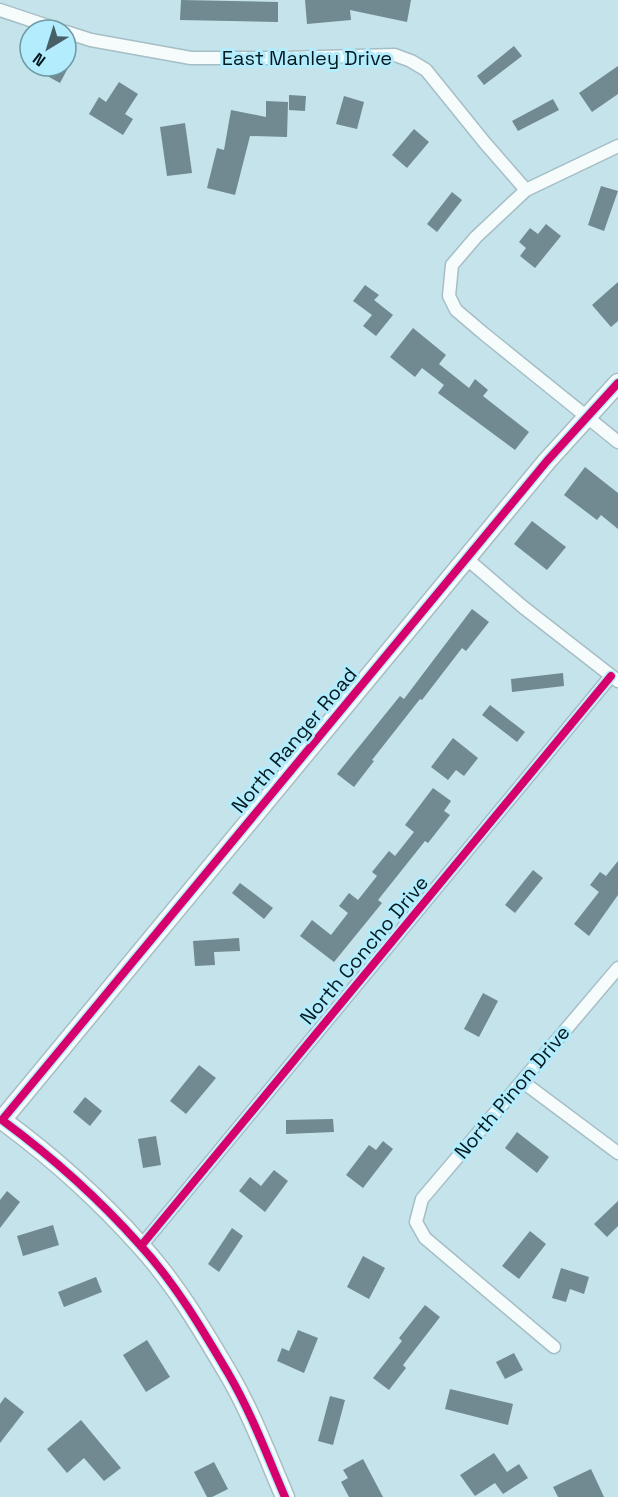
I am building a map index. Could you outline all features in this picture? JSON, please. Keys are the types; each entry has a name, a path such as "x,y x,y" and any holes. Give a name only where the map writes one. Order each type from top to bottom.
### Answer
{"street":[{"path":"0,10 24,18"},
{"name":"East Manley Drive","path":"78,36 190,58 395,55 426,70 484,143 526,190"},
{"path":"618,146 526,190 476,237 452,265 449,296 456,310 618,442"},
{"name":"North Ranger Road","path":"1,1121 547,461 618,383"},
{"path":"466,558 523,607 615,678"},
{"name":"North Concho Drive","path":"141,1246 615,678"},
{"name":"North Pinon Drive","path":"554,1347 425,1238 416,1222 422,1199 523,1082 574,1017 618,968"},
{"path":"523,1082 618,1153"},
{"path":"1,1121 27,1138 101,1205 141,1246 185,1302 229,1374 285,1497"}],"building":[{"path":"181,0 278,2 278,22 180,20"},
{"path":"305,0 411,0 407,22 350,10 351,20 307,24"},
{"path":"514,46 522,56 484,85 477,76"},
{"path":"618,66 618,94 592,112 579,93"},
{"path":"51,78 63,78 60,83"},
{"path":"119,82 138,94 125,114 133,119 123,135 89,114 99,97 106,102"},
{"path":"289,95 306,96 305,111 289,110"},
{"path":"344,96 364,102 357,129 336,124"},
{"path":"553,99 559,110 518,131 512,121"},
{"path":"266,101 288,102 287,137 250,136 235,195 207,188 217,148 224,150 231,110 266,117"},
{"path":"185,123 192,173 167,176 160,127"},
{"path":"414,129 429,142 407,168 392,155"},
{"path":"601,186 618,191 604,231 588,225"},
{"path":"452,192 462,200 437,232 427,224"},
{"path":"546,224 561,236 535,268 520,256 526,248 519,242 530,228 538,234"},
{"path":"618,282 618,321 611,327 592,305"},
{"path":"365,285 379,295 374,300 393,315 376,336 363,326 372,315 353,301"},
{"path":"413,328 446,355 439,364 469,388 475,379 488,390 483,396 529,432 515,450 438,393 444,385 422,368 415,377 390,357"},
{"path":"585,467 618,493 618,529 601,515 597,520 564,495"},
{"path":"532,521 566,547 547,570 514,544"},
{"path":"472,609 489,622 466,651 462,648 422,700 420,699 372,760 374,761 354,787 337,774 400,696 404,699"},
{"path":"563,673 564,686 512,692 511,679"},
{"path":"490,705 525,732 517,742 482,715"},
{"path":"453,738 478,758 464,776 456,770 448,780 431,767"},
{"path":"433,788 451,801 444,811 450,815 428,843 425,841 378,900 382,903 334,962 300,936 312,920 331,935 348,913 339,906 349,893 358,900 377,876 372,872 389,851 395,856 414,832 405,825"},
{"path":"618,861 618,895 589,936 574,924 599,892 590,885 600,872 606,876"},
{"path":"533,870 543,878 515,913 505,905"},
{"path":"240,883 273,908 264,919 232,893"},
{"path":"239,938 240,951 214,952 215,965 195,966 193,941"},
{"path":"483,993 498,1001 479,1037 464,1029"},
{"path":"199,1065 216,1078 186,1114 170,1101"},
{"path":"85,1097 102,1111 90,1126 73,1112"},
{"path":"333,1119 334,1132 286,1134 286,1120"},
{"path":"517,1132 549,1157 537,1173 505,1148"},
{"path":"156,1136 161,1165 143,1168 138,1139"},
{"path":"383,1141 393,1149 363,1188 346,1175 369,1145 376,1150"},
{"path":"274,1170 288,1181 265,1212 239,1191 250,1177 261,1186"},
{"path":"7,1191 20,1202 0,1228 0,1200"},
{"path":"618,1201 618,1226 607,1237 594,1224"},
{"path":"53,1225 59,1245 23,1256 17,1236"},
{"path":"232,1228 243,1236 219,1272 208,1264"},
{"path":"530,1231 546,1244 519,1279 502,1266"},
{"path":"363,1256 385,1268 369,1299 347,1287"},
{"path":"561,1268 589,1277 584,1294 570,1289 566,1302 552,1298"},
{"path":"96,1277 102,1292 64,1307 58,1292"},
{"path":"425,1305 440,1317 403,1365 406,1368 389,1390 373,1378 402,1341 399,1338"},
{"path":"298,1330 318,1338 304,1373 277,1361 282,1348 289,1351"},
{"path":"147,1340 170,1377 146,1392 123,1355"},
{"path":"514,1353 523,1370 505,1379 496,1362"},
{"path":"450,1389 513,1404 508,1425 445,1409"},
{"path":"330,1396 345,1400 333,1445 318,1441"},
{"path":"5,1397 24,1412 0,1443 0,1404"},
{"path":"81,1420 121,1468 104,1481 84,1458 67,1473 47,1449"},
{"path":"494,1453 507,1472 519,1464 528,1478 503,1494 495,1483 475,1496 460,1475"},
{"path":"363,1459 383,1497 349,1497 341,1482 348,1478 343,1470"},
{"path":"214,1462 228,1489 207,1497 194,1472"},
{"path":"591,1469 604,1497 558,1497 553,1487"}],"cycle path":[{"path":"285,1497 236,1388 198,1323 165,1275 124,1228 91,1195 56,1163 2,1120 547,461 618,383"},
{"path":"141,1246 611,676"}]}
